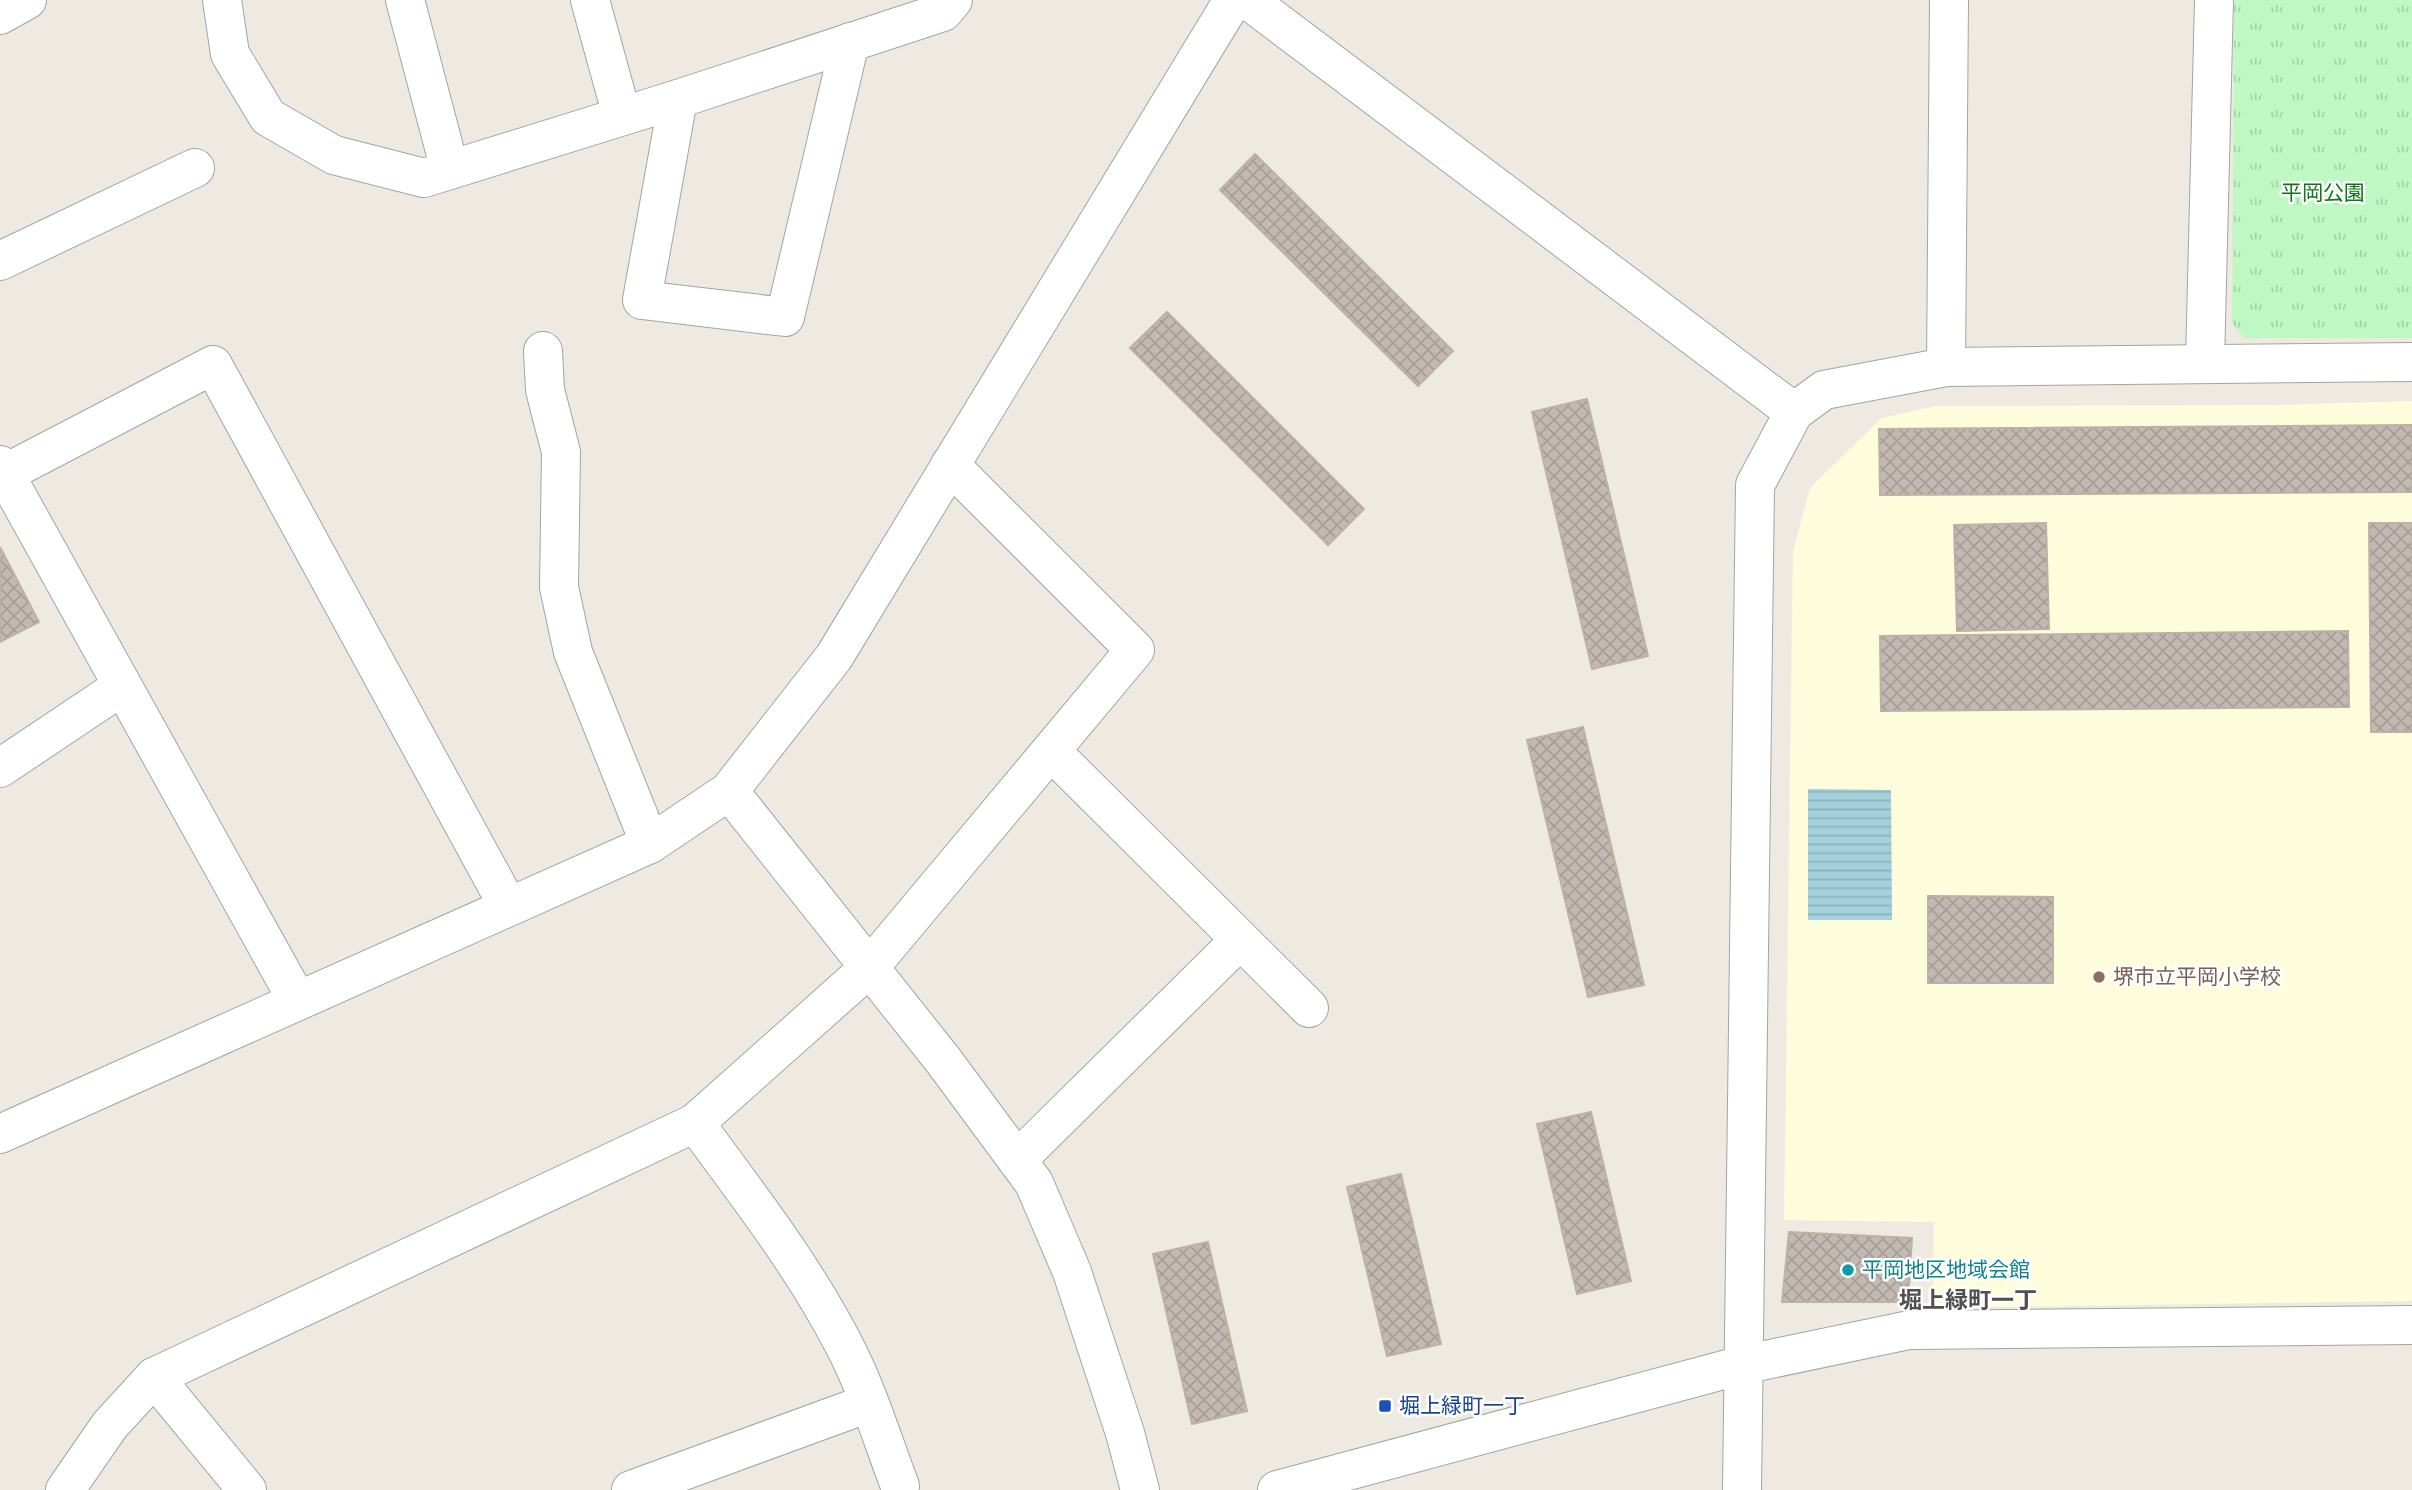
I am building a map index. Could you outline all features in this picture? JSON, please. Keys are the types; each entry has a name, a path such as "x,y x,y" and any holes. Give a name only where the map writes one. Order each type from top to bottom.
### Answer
{"street":[{"path":"0,15 26,0"},
{"path":"222,0 230,54 268,117 334,155 424,178 678,99 943,12 953,0"},
{"path":"405,0 450,170"},
{"path":"590,0 622,116"},
{"path":"0,1134 650,844 729,792 834,657 1233,0"},
{"path":"1248,0 1794,412"},
{"path":"1946,367 1949,0"},
{"path":"2205,363 2214,0"},
{"path":"678,99 642,300 785,317 850,43"},
{"path":"0,261 195,168"},
{"path":"543,351 545,390 561,452 559,587 573,652 650,844"},
{"path":"1742,1490 1755,485 1794,412 1824,390 1946,367 2412,362"},
{"path":"297,1000 2,470 214,365 508,906"},
{"path":"65,1490 110,1425 154,1377 695,1123 869,968 1135,650 950,465"},
{"path":"0,768 121,687"},
{"path":"1051,751 1309,1009"},
{"path":"729,792 943,1060 1034,1183 1072,1272 1125,1433 1140,1490"},
{"path":"1017,1160 1240,940"},
{"path":"695,1123 786,1247 844,1344 900,1486"},
{"path":"1277,1490 1742,1365 1909,1330 2412,1325"},
{"path":"154,1377 247,1490"},
{"path":"631,1490 869,1403"}],"shaded area":[{"name":"堺市立平岡小学校","path":"2412,401 2412,1301 1932,1308 1934,1222 1784,1220 1793,552 1810,488 1882,418 1936,406 2273,405"}],"green space":[{"name":"平岡公園","path":"2234,0 2412,0 2412,338 2244,338 2232,323"}],"water":[{"path":"1808,789 1891,790 1892,920 1808,920"}],"building":[{"path":"1255,154 1453,351 1418,386 1220,190"},
{"path":"1167,312 1364,509 1328,545 1130,348"},
{"path":"1587,399 1648,656 1592,669 1532,412"},
{"path":"2412,425 2412,492 1880,495 1879,429"},
{"path":"2046,523 2049,629 1957,631 1954,525"},
{"path":"2369,523 2412,523 2412,732 2371,732"},
{"path":"0,547 39,622 0,642"},
{"path":"2348,631 2349,707 1881,711 1880,636"},
{"path":"1583,727 1644,985 1588,997 1527,740"},
{"path":"1928,896 2053,897 2053,983 1928,983"},
{"path":"1591,1112 1631,1281 1577,1294 1537,1124"},
{"path":"1401,1174 1441,1344 1387,1356 1347,1187"},
{"name":"平岡地区地域会館","path":"1789,1232 1912,1238 1908,1302 1782,1302"},
{"path":"1208,1242 1247,1411 1192,1424 1153,1254"}],"place":[{"name":"堺市立平岡小学校","path":"2099,977"},
{"name":"平岡地区地域会館","path":"1848,1270"},
{"name":"堀上緑町一丁","path":"1385,1406"}],"district":[{"name":"堀上緑町一丁","path":"1968,1300"}]}
